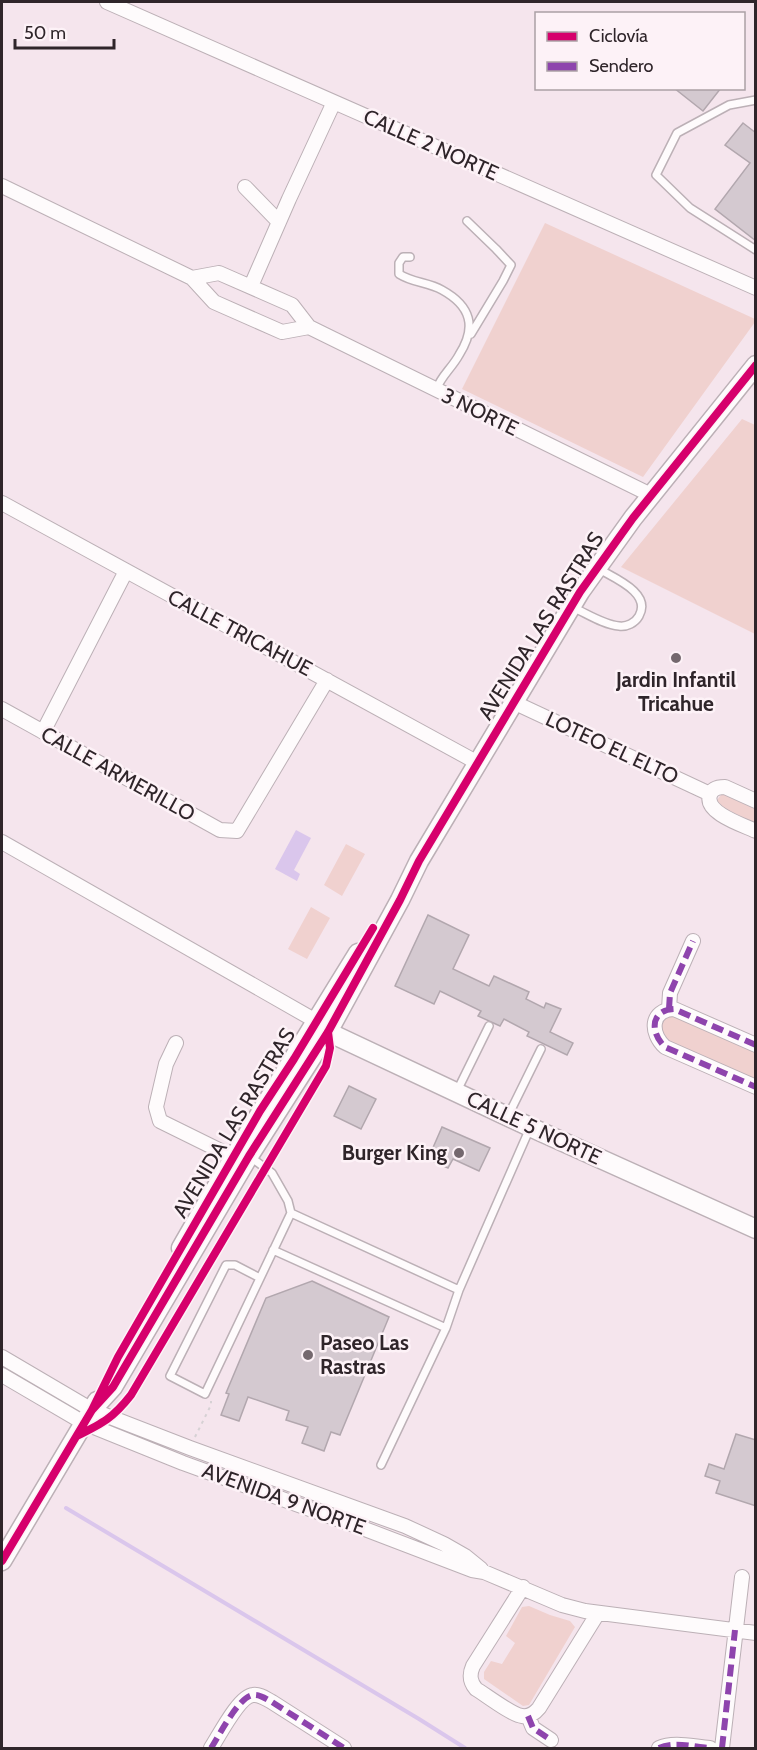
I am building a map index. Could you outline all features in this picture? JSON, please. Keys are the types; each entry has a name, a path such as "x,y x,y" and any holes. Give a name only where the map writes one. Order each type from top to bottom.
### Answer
{"street":[{"name":"CALLE 2 NORTE","path":"107,2 756,288"},
{"path":"250,286 334,102"},
{"path":"2,186 192,278 214,302 282,332 309,327"},
{"path":"245,187 279,222"},
{"name":"3 NORTE","path":"192,278 219,273 292,305 309,327 651,495"},
{"name":"AVENIDA LAS RASTRAS","path":"2,1561 88,1417 118,1378 241,1157 400,900 419,861 571,607 597,567 651,495 756,365"},
{"name":"CALLE TRICAHUE","path":"2,503 478,763"},
{"path":"43,732 126,571"},
{"name":"CALLE ARMERILLO","path":"2,709 220,830 237,831 327,680"},
{"name":"LOTEO EL ELTO","path":"513,702 710,794 717,788 725,787 756,801"},
{"path":"710,794 710,804 715,811 756,831"},
{"path":"2,842 322,1027"},
{"path":"669,1009 672,987 693,941"},
{"path":"756,1045 679,1010 669,1009 660,1014 654,1024 654,1030 665,1047 756,1087"},
{"name":"CALLE 5 NORTE","path":"322,1027 530,1127 756,1229"},
{"path":"176,1043 166,1064 156,1107 160,1121 241,1157"},
{"path":"2,1357 88,1417"},
{"path":"15,1365 4,1377 88,1417"},
{"name":"AVENIDA 9 NORTE","path":"88,1417 190,1448 367,1512 444,1544 484,1572"},
{"name":"AVENIDA 9 NORTE","path":"88,1417 183,1463 472,1570 484,1572 562,1605 598,1613 756,1633"},
{"path":"183,1463 190,1448"},
{"path":"275,1496 280,1480"},
{"path":"362,1528 367,1512"},
{"path":"722,1749 742,1577"},
{"path":"523,1587 473,1666 471,1679 476,1689 518,1715 528,1716 536,1712 598,1613"},
{"path":"211,1749 236,1708 252,1695 261,1696 272,1702 344,1749"},
{"path":"528,1716 533,1728 551,1740"},
{"path":"660,1748 676,1745 710,1749"}],"lane":[{"path":"756,100 729,105 677,133 656,174 690,208 756,250"},
{"path":"436,390 440,380 459,356 511,265 467,221"},
{"path":"411,256 404,257 399,263 399,274 409,281 426,282 444,290 464,306 470,320 470,336"},
{"path":"571,607 621,627 631,624 638,618 642,610 642,601 635,590 597,567"},
{"path":"457,1092 489,1026"},
{"path":"508,1116 541,1049"},
{"path":"381,1466 446,1328 459,1290 530,1127"},
{"path":"241,1157 272,1173 288,1201 291,1213 205,1394 170,1376 226,1265 235,1265 260,1278"},
{"path":"291,1213 459,1290"},
{"path":"273,1250 446,1328"}],"path":[{"path":"190,1448 211,1405 205,1394"}],"shaded area":[{"path":"545,223 755,319 643,477 462,389"},
{"path":"742,419 755,425 755,634 621,567"},
{"path":"723,794 755,809 755,823 721,807 717,800"},
{"path":"296,830 311,838 294,870 300,874 297,881 275,869"},
{"path":"346,844 365,854 342,896 324,885"},
{"path":"311,907 330,918 307,959 288,949"},
{"path":"672,1014 755,1050 755,1083 674,1045 664,1038 662,1024"},
{"path":"529,1606 570,1621 575,1627 529,1705 523,1706 484,1679 484,1672 491,1661 502,1664 515,1643 506,1636 522,1607"}],"building":[{"path":"677,90 719,90 703,111"},
{"path":"743,123 756,133 756,241 715,209 750,163 725,145"},
{"path":"428,915 469,935 453,969 489,986 494,976 529,992 526,999 544,1008 546,1003 561,1009 550,1032 573,1043 567,1055 527,1036 529,1032 504,1019 500,1026 478,1016 481,1011 440,991 434,1004 395,986"},
{"path":"349,1086 376,1099 361,1129 334,1116"},
{"name":"Burger King","path":"442,1127 490,1148 479,1171 453,1159 448,1168 428,1159"},
{"name":"Paseo Las Rastras","path":"312,1281 389,1317 340,1435 331,1432 324,1451 302,1443 308,1427 286,1420 289,1411 248,1397 239,1421 221,1415 229,1394 226,1393 266,1298"},
{"path":"736,1434 756,1440 756,1506 716,1493 720,1481 705,1476 709,1464 724,1469"}],"waterway":[{"path":"66,1508 465,1748"}],"marked path":[{"path":"669,1009 670,993 693,941"},
{"path":"756,1045 674,1009 660,1013 655,1023 657,1035 665,1047 756,1087"},
{"path":"722,1748 735,1630"},
{"path":"211,1748 236,1709 253,1695 272,1702 344,1748"},
{"path":"528,1716 533,1728 551,1740"},
{"path":"659,1748 678,1745 710,1748"}],"cycle path":[{"path":"92,1410 113,1387 249,1156 328,1032 419,861 580,592 633,518 756,365"},
{"path":"2,1561 92,1410 118,1357 260,1111 373,928"},
{"path":"77,1436 107,1419 131,1395 326,1066 330,1048 328,1032"}],"place":[{"name":"Jardin Infantil Tricahue","path":"676,658"},
{"name":"Burger King","path":"459,1153"},
{"name":"Paseo Las Rastras","path":"308,1355"}]}
